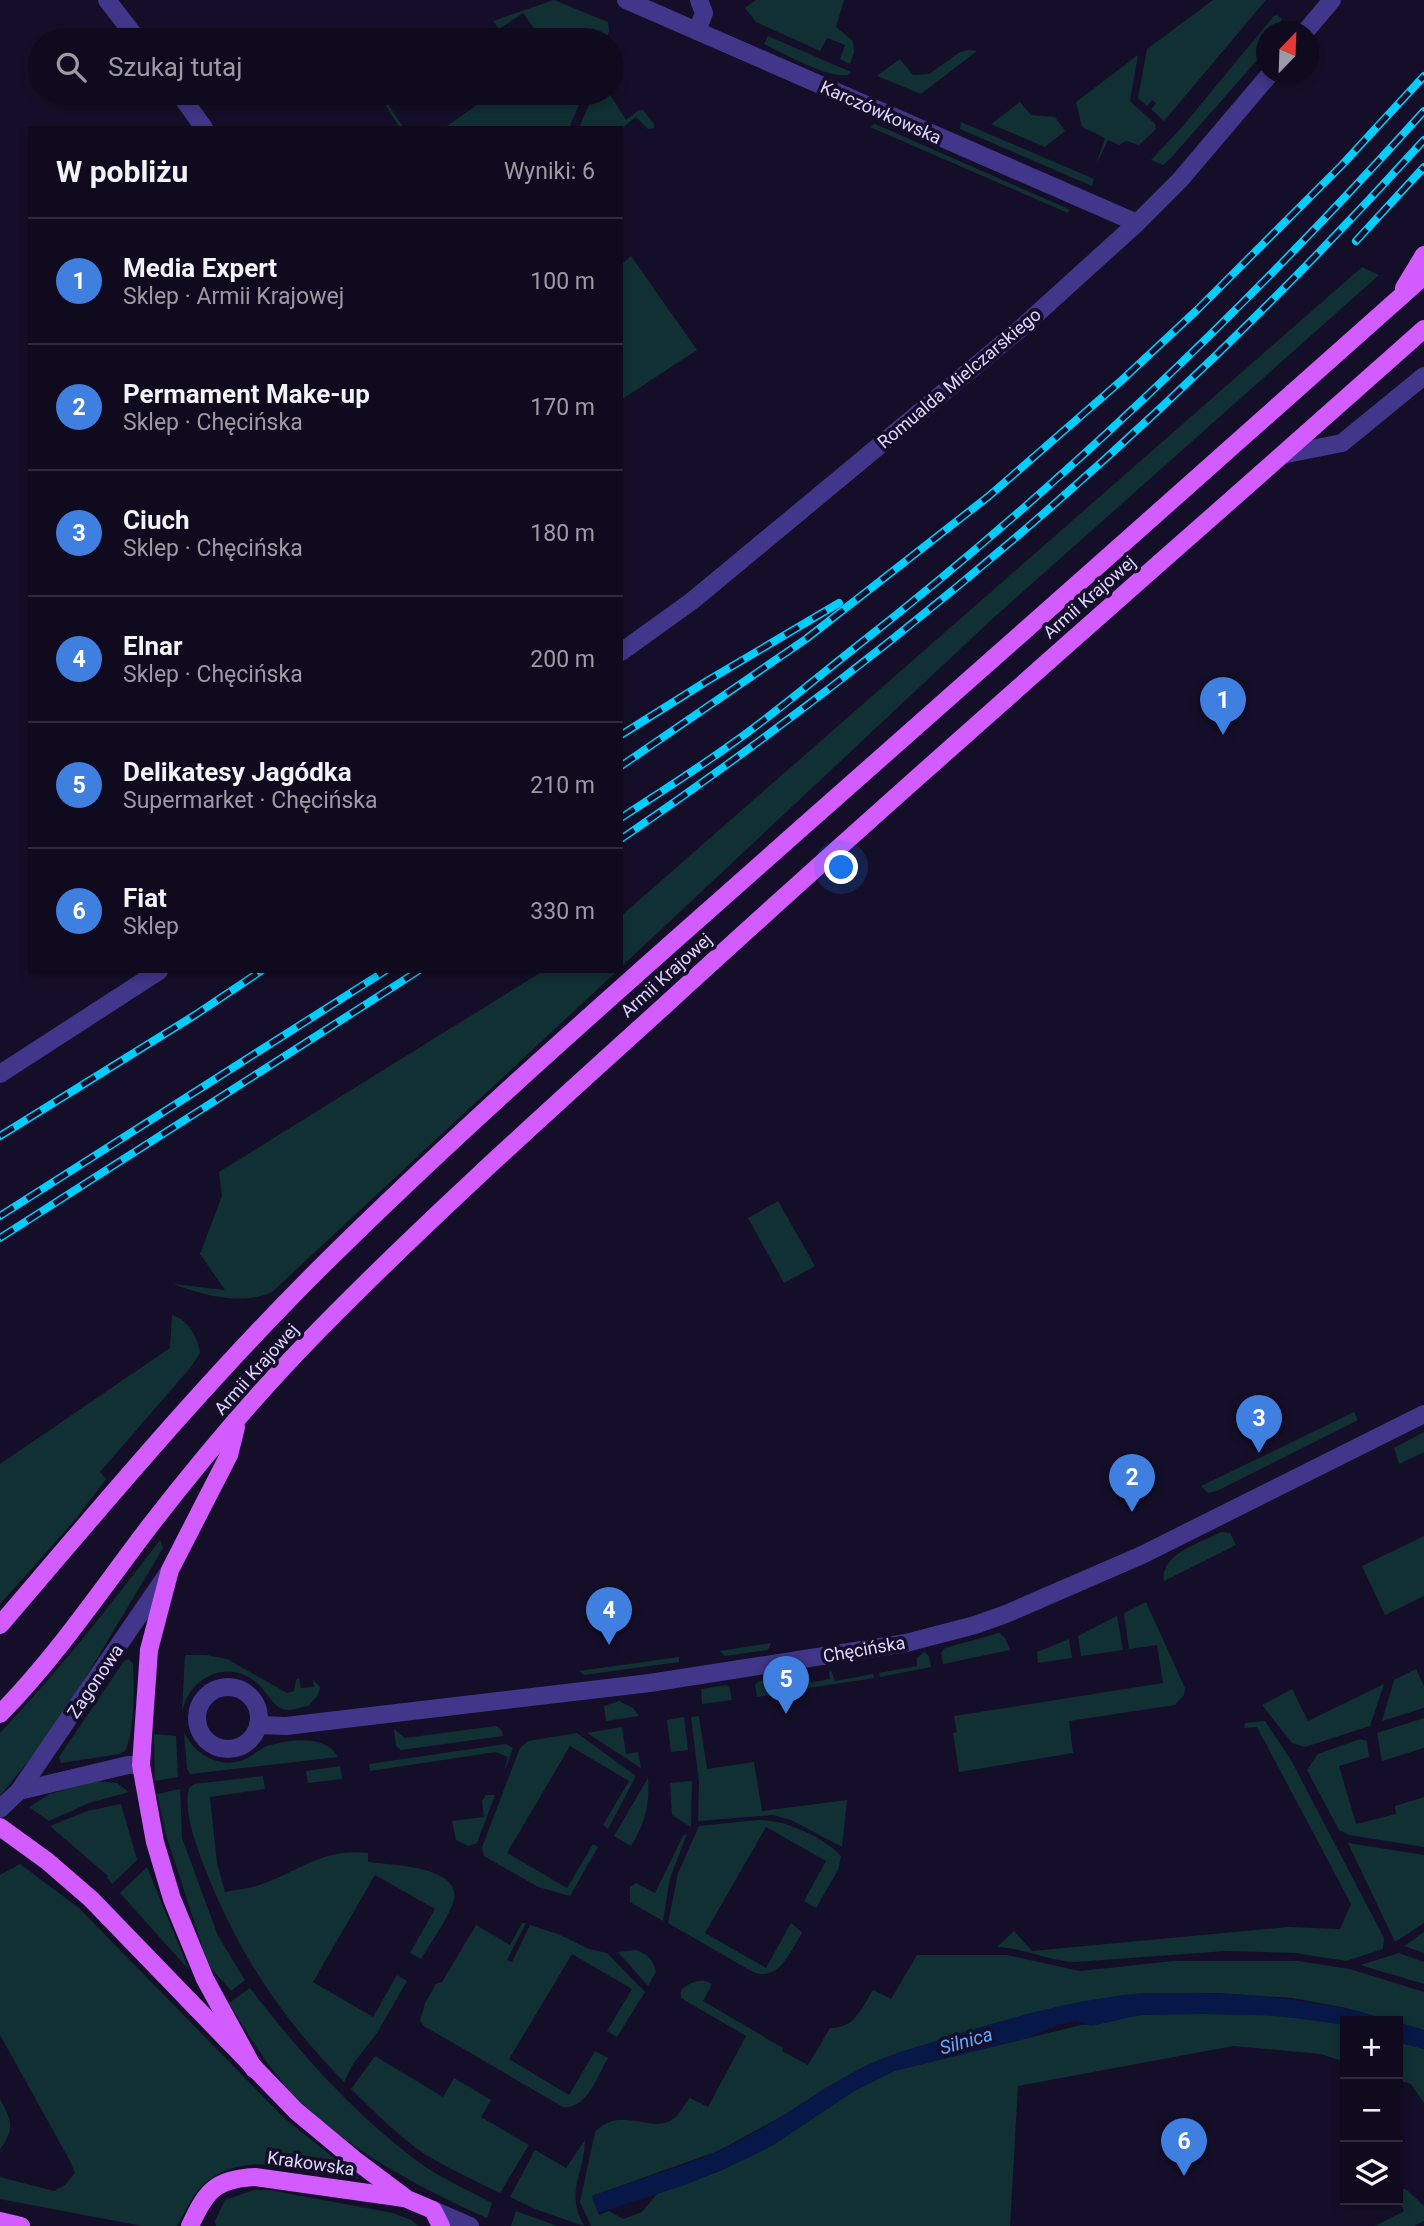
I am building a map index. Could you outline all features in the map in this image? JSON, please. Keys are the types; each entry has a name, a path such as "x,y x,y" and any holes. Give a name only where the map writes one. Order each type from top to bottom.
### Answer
{"main road":[{"path":"1397,300 1424,255"},
{"name":"Armii Krajowej","path":"0,1625 122,1482 249,1342 328,1259 413,1178 673,942 1424,276"},
{"name":"Armii Krajowej","path":"0,1714 21,1693 153,1522 237,1421 313,1336 395,1253 822,862 1424,328"},
{"path":"237,1421 229,1455 170,1570 149,1650 141,1765 155,1842 172,1899 205,1979 254,2069"},
{"name":"Krakowska","path":"0,1827 47,1861 91,1899 254,2069 327,2138 407,2199 437,2218"},
{"name":"Krakowska","path":"190,2226 207,2193 216,2186 240,2178 255,2177 407,2199"},
{"path":"0,2221 21,2226"}],"street":[{"path":"107,0 129,28"},
{"name":"Karczówkowska","path":"626,0 1137,223"},
{"path":"697,31 704,13 699,0"},
{"path":"1314,21 1332,0"},
{"name":"Romualda Mielczarskiego","path":"623,651 692,601 1020,329 1137,223 1187,172 1262,84"},
{"path":"188,105 203,126"},
{"path":"1282,455 1342,443 1424,376"},
{"path":"0,1074 156,973"},
{"name":"Chęcińska","path":"258,1725 286,1726 650,1683 906,1643 975,1625 1142,1555 1424,1414"},
{"name":"Zagonowa","path":"0,1809 19,1791 170,1570"},
{"path":"19,1791 128,1765 141,1765"},
{"name":"Krakowska","path":"437,2218 470,2226"}],"green space":[{"path":"554,0 608,22 609,28 534,28 523,13 500,28 493,21"},
{"path":"756,0 844,0 836,27 853,41 854,53 850,64 840,59 845,45 827,38 820,51 756,22 745,8"},
{"path":"1213,0 1266,0 1164,121 1151,109 1156,103 1152,100 1147,106 1138,98 1147,49"},
{"path":"1277,15 1282,19 1270,21"},
{"path":"768,36 851,72 832,74 807,65 764,44"},
{"path":"1256,38 1256,62 1170,159 1163,165 1151,160"},
{"path":"977,51 921,94 877,76 900,59 913,75 929,74 960,52"},
{"path":"1138,55 1130,101 1155,124 1156,129 1139,145 1126,141 1119,145 1108,140 1096,165 1105,138 1082,127 1076,102"},
{"path":"1020,102 1031,115 1055,117 1065,131 1045,147 991,124"},
{"path":"386,105 390,105 403,126 399,126"},
{"path":"477,105 579,105 570,126 447,126"},
{"path":"589,105 617,105 626,120 643,110 654,128 648,129 636,117 623,127 580,126"},
{"path":"961,122 1094,179 1092,186 960,129"},
{"path":"875,124 1070,210 1068,213 870,127"},
{"path":"631,256 697,350 623,399 623,263"},
{"path":"1362,267 1379,275 990,621 623,965 623,914"},
{"path":"540,973 615,973 272,1292 235,1299 196,1292 173,1284 225,1290 200,1254 222,1196 219,1172"},
{"path":"778,1201 815,1266 784,1283 748,1218"},
{"path":"172,1315 178,1317 191,1330 200,1353 100,1472 106,1479 75,1520 0,1604 0,1464 170,1348"},
{"path":"1354,1412 1358,1420 1217,1491 1208,1493 1201,1486"},
{"path":"1424,1432 1424,1452 1399,1464 1394,1448"},
{"path":"1221,1532 1230,1533 1236,1545 1164,1581 1164,1572 1175,1556"},
{"path":"1424,1536 1424,1596 1385,1615 1362,1566"},
{"path":"160,1540 163,1548 80,1687 34,1754 0,1796 0,1733 83,1639"},
{"path":"1146,1602 1185,1688 1184,1695 1175,1705 1069,1721 1073,1753 959,1772 953,1733 957,1732 954,1716 1163,1683 1157,1645 1129,1649 1124,1613"},
{"path":"1117,1616 1123,1650 1081,1656 1078,1636"},
{"path":"999,1633 1005,1638 1010,1650 943,1664 941,1653 945,1648"},
{"path":"1069,1639 1072,1658 1038,1663 1037,1652"},
{"path":"771,1643 768,1650 725,1656 720,1651"},
{"path":"924,1652 929,1656 931,1667 880,1677 879,1673 917,1666 917,1658"},
{"path":"185,1655 227,1659 287,1693 294,1691 299,1678 301,1688 314,1687 313,1679 320,1687 318,1695 308,1706 285,1710 245,1675 221,1672 200,1681 192,1690 182,1713"},
{"path":"679,1657 679,1662 584,1675 579,1671"},
{"path":"129,1659 133,1664 133,1709 131,1732 125,1751 61,1763 59,1757 124,1661"},
{"path":"1416,1669 1424,1686 1424,1708 1382,1721 1394,1680"},
{"path":"831,1670 835,1681 873,1674 874,1678 808,1688 807,1683 830,1679"},
{"path":"759,1681 777,1682 779,1687 798,1685 798,1690 757,1697 755,1685"},
{"path":"1384,1684 1370,1726 1305,1747 1292,1743 1262,1705 1292,1689 1308,1721"},
{"path":"727,1685 732,1700 702,1704 701,1689"},
{"path":"619,1701 633,1708 639,1716 606,1721 604,1706"},
{"path":"699,1716 707,1769 754,1762 762,1811 847,1800 842,1847 791,1820 773,1815 698,1821 699,1782 691,1717"},
{"path":"684,1717 688,1750 671,1752 667,1720"},
{"path":"1424,1718 1424,1748 1382,1761 1377,1733"},
{"path":"1265,1721 1291,1760 1384,1938 1383,1949 1346,1961 1295,1953 1226,1951 1075,1962 997,1947 1014,1931 1032,1951 1288,1927 1340,1929 1351,1904 1257,1727 1244,1728 1245,1723"},
{"path":"496,1726 501,1729 503,1736 401,1750 396,1746 394,1729 405,1738"},
{"path":"622,1727 626,1754 638,1752 641,1768 587,1733"},
{"path":"184,1732 201,1753 225,1763 243,1760 267,1746 296,1740 325,1745 338,1757 190,1774 187,1769"},
{"path":"577,1733 636,1776 608,1829 603,1825 629,1781 570,1746 507,1853 567,1888 593,1844 598,1847 570,1896 538,1887 484,1856 482,1847 520,1748 528,1741"},
{"path":"154,1734 176,1736 178,1777 155,1781"},
{"path":"1360,1739 1367,1741 1369,1757 1339,1766 1356,1824 1396,1814 1395,1806 1424,1797 1424,1847 1349,1835 1339,1830 1307,1770 1318,1754"},
{"path":"506,1744 513,1748 504,1773 508,1757 496,1752 370,1771 369,1764"},
{"path":"340,1766 342,1779 308,1783 306,1771"},
{"path":"263,1776 265,1789 210,1797 217,1863 225,1892 253,1887 322,1858 351,1852 368,1853 368,1862 408,1867 438,1875 448,1881 454,1891 450,1910 421,1959 410,1953 435,1909 375,1875 313,1982 373,2017 397,1975 407,1981 344,2082 300,2033 246,1955 217,1898 191,1828 188,1797 189,1788 194,1784"},
{"path":"648,1778 646,1814 631,1846 614,1836"},
{"path":"95,1781 117,1783 129,1792 89,1803 49,1821 29,1807 50,1794"},
{"path":"692,1781 691,1827 672,1815 670,1783"},
{"path":"180,1789 182,1838 218,1936 245,1980 231,1991 207,1961 166,1835 157,1794"},
{"path":"486,1795 495,1795 477,1843 468,1846 456,1840 452,1821 484,1817 482,1801"},
{"path":"121,1804 137,1860 112,1884 108,1876 50,1826 87,1811"},
{"path":"767,1820 802,1830 824,1842 841,1856 838,1870 816,1908 804,1901 826,1861 766,1827 705,1933 766,1968 791,1923 802,1932 801,1935 782,1964 770,1973 762,1974 753,1972 668,1923 678,1873 699,1826"},
{"path":"687,1834 670,1878 663,1921 630,1902 630,1887 636,1883 655,1893 683,1836"},
{"path":"1348,1843 1424,1855 1424,1923 1395,1942"},
{"path":"20,1864 79,1908 283,2117 360,2179 300,2167 258,2164 238,2167 219,2174 203,2185 177,2226 142,2226 0,2199 0,2177 54,2191 65,2185 75,2173 0,2035 0,1875"},
{"path":"147,1867 189,1970 120,1893"},
{"path":"522,1923 526,1923 507,1960 512,1962 530,1925 558,1934 589,1949 607,1953 645,1992 617,2037 607,2031 632,1989 572,1954 509,2059 569,2095 595,2051 608,2058 585,2098 571,2106 563,2107 424,2026 420,2021 425,2003 436,1984 442,1982 476,1925 510,1945"},
{"path":"1424,1932 1424,1953 1404,1946"},
{"path":"636,1950 647,1956 655,1968 656,1972 648,1986 618,1952"},
{"path":"1399,1953 1424,1962 1424,1984 1360,1965"},
{"path":"917,1955 1007,1955 1080,1971 1174,1961 1298,1961 1350,1969 1424,1992 1424,2030 1403,2024 1403,2016 1374,2016 1293,1998 1216,1993 1123,1995 1009,2020 900,2052 864,2067 718,2151 592,2196 599,2215 609,2211 623,2219 642,2212 657,2194 720,2171 773,2145 854,2091 894,2071 1081,2025 1137,2016 1195,2013 1246,2014 1320,2021 1340,2024 1340,2060 1321,2054 1233,2046 1018,2086 1010,2226 591,2226 580,2202 595,2132 615,2120 665,2123 675,2117 690,2098 708,2107 746,2036 681,1998 681,1990 696,1981 712,1984 703,2001 808,2065 830,2028 851,2021 873,1990 891,1999"},
{"path":"250,1988 307,2058 371,2123 426,2167 492,2203 487,2218 416,2184 371,2157 329,2127 297,2099 265,2060 229,2003"},
{"path":"1403,2043 1424,2049 1424,2103 1411,2084 1403,2082"},
{"path":"375,2056 443,2097 454,2078 491,2100 481,2117 529,2145 500,2193 426,2155 351,2089"},
{"path":"0,2099 7,2113 10,2130 0,2149"},
{"path":"585,2140 576,2193 576,2202 584,2226 510,2197 535,2150 566,2168"},
{"path":"1403,2189 1424,2206 1424,2221 1414,2226 1375,2226 1404,2211 1401,2205"},
{"path":"254,2190 269,2190 393,2213 419,2226 216,2226 215,2221 225,2200"},
{"path":"516,2211 557,2226 511,2226"}],"water":[{"name":"Silnica","path":"1207,1993 1270,1997 1332,2006 1375,2016 1340,2016 1340,2024 1281,2016 1140,2015 1091,2026 1076,2021 1058,2025 1024,2039 894,2071 854,2091 752,2156 688,2184 598,2213 592,2196 686,2164 735,2143 863,2067 1011,2018 1117,1996"},
{"path":"1403,2024 1424,2030 1424,2049 1403,2043"}],"railway":[{"path":"623,765 806,639 989,496 1122,380 1197,310 1341,166 1424,76"},
{"path":"623,817 763,721 929,588 1078,460 1220,325 1424,111"},
{"path":"623,838 837,682 1044,514 1143,425 1239,333 1333,238 1424,140"},
{"path":"1356,241 1424,167"},
{"path":"623,734 839,603"},
{"path":"0,1136 258,973"},
{"path":"0,1216 382,973"},
{"path":"0,1238 415,973"}],"place":[{"name":"Media Expert","path":"1223,735"},
{"name":"Ciuch","path":"1259,1453"},
{"name":"Permament Make-up","path":"1132,1512"},
{"name":"Elnar","path":"609,1645"},
{"name":"Delikatesy Jagódka","path":"786,1714"},
{"name":"Fiat","path":"1184,2176"}]}
